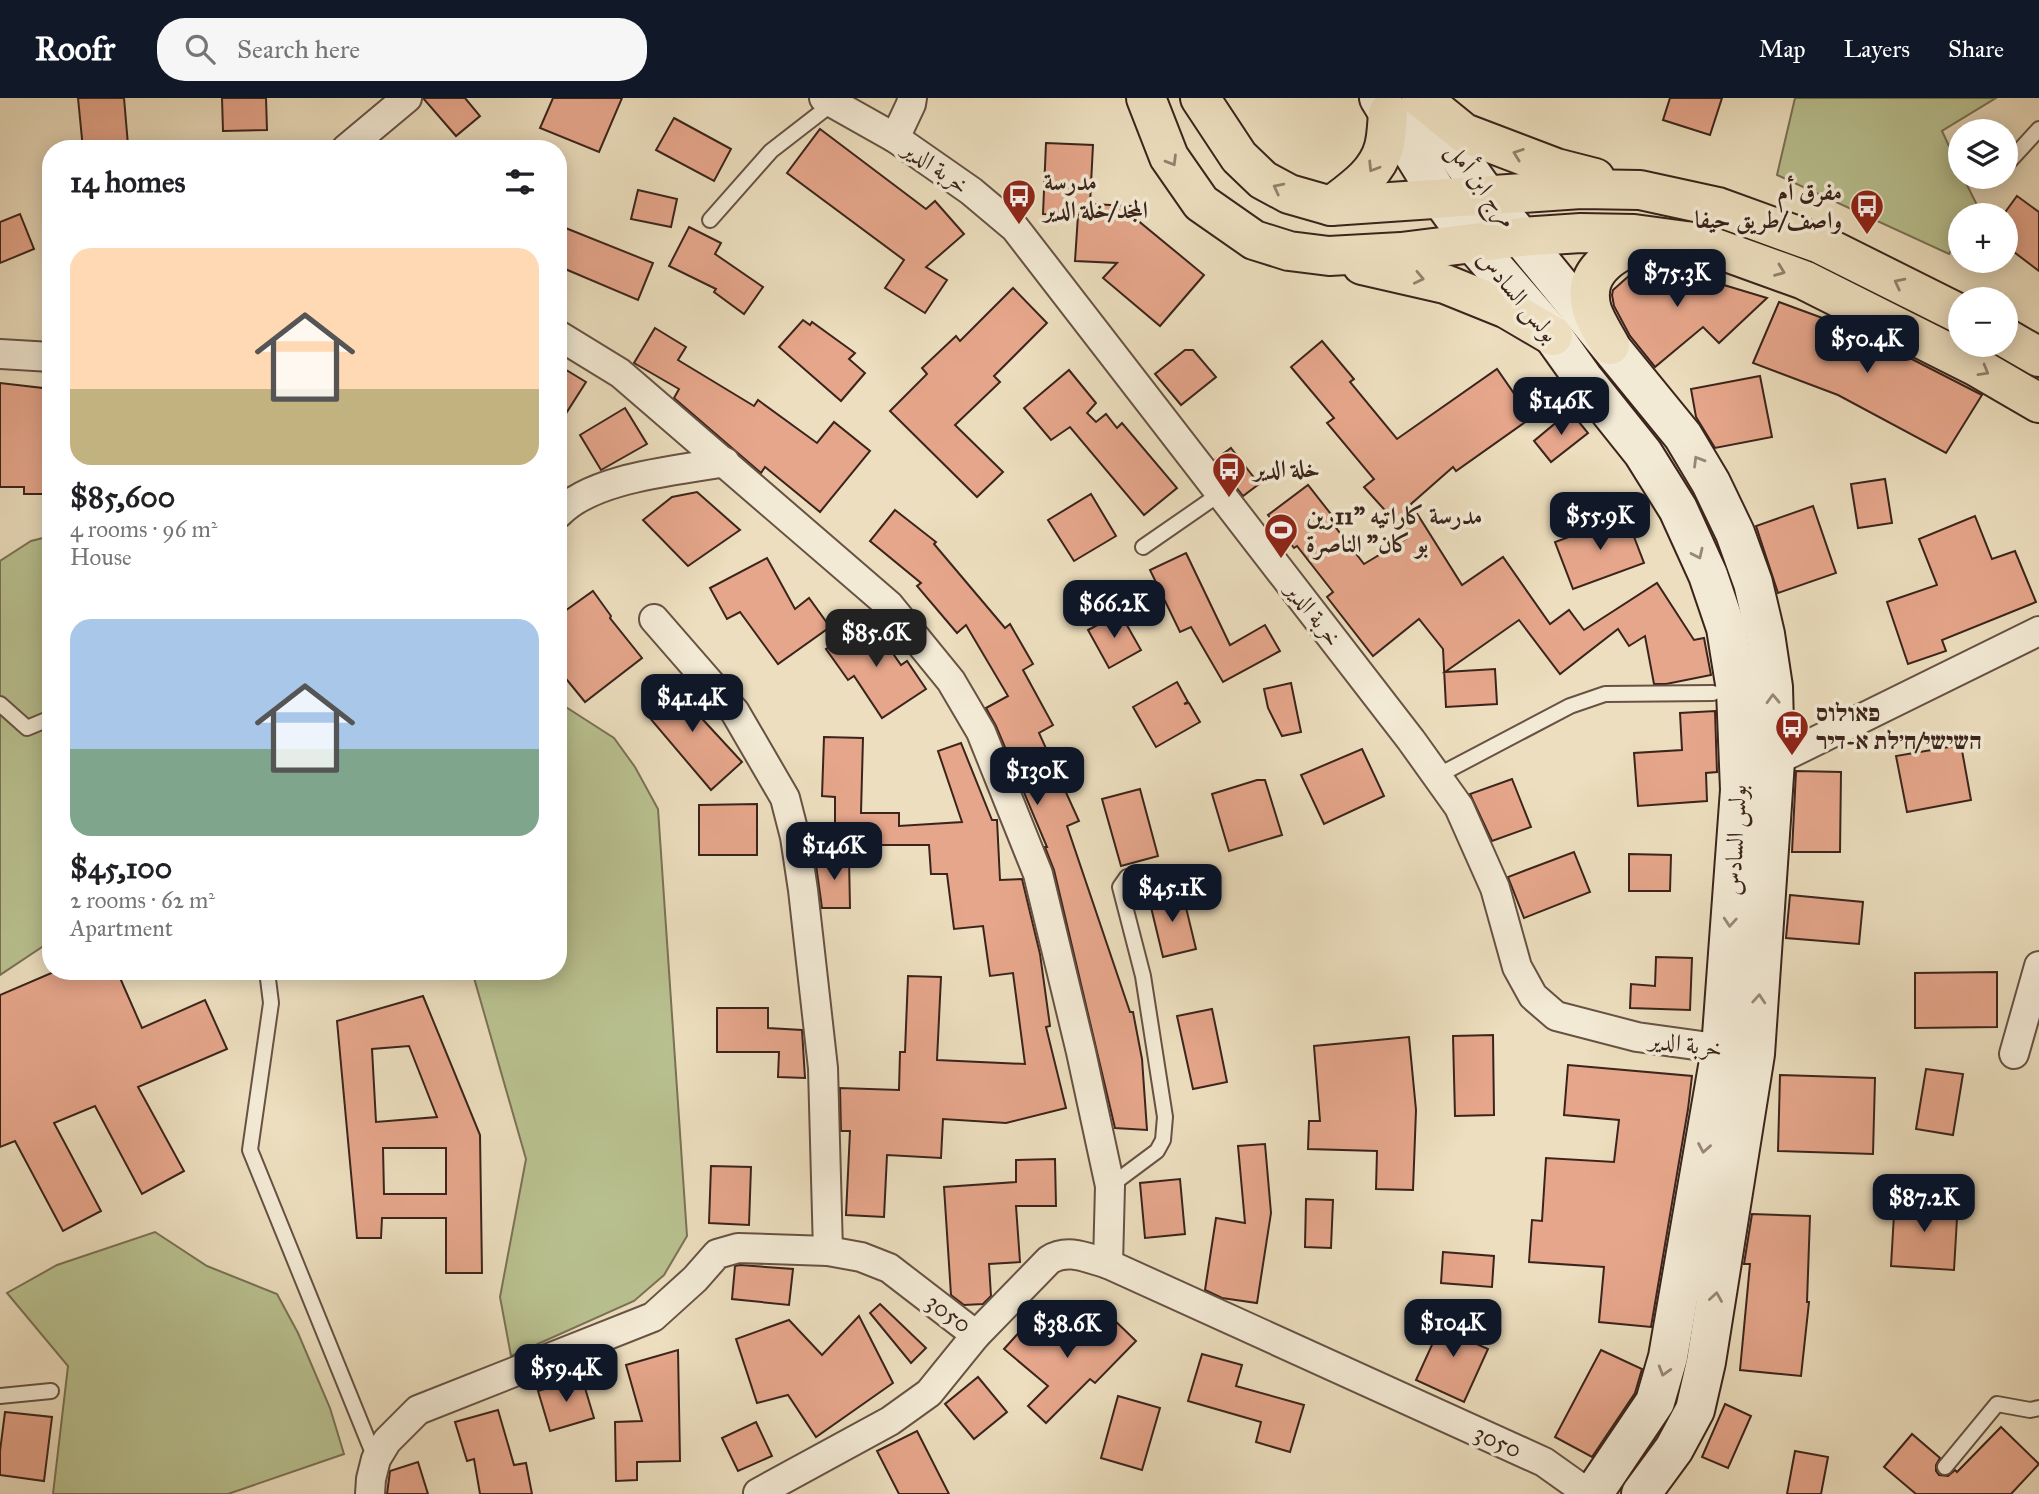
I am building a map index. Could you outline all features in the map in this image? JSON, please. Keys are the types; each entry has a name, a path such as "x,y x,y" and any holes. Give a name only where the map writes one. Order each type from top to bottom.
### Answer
{"highway":[{"path":"1146,98 1169,157 1201,203 1254,240 1289,251 1329,256 1445,284 1507,309 1553,336"},
{"path":"1200,98 1239,157 1263,180 1289,194 1331,206 1581,188 1640,190 1718,207 1820,244 1948,308"},
{"path":"1331,206 1364,181 1374,167 1402,102 1464,133 1556,168 1678,199"},
{"path":"1329,256 1401,252 1472,242 1581,233 1621,234 1707,245 1804,281 1978,367 2039,403"},
{"path":"1610,345 1592,309 1591,290 1596,272 1625,247 1655,239 1686,241"},
{"path":"2018,345 2039,358"}],"street":[{"path":"357,140 407,98"},
{"path":"895,138 912,98"},
{"name":"خربة الدير","path":"828,101 895,138 971,191 1015,228 1221,493 1459,807 1495,888 1517,967 1533,996 1556,1016 1637,1037 1738,1051"},
{"name":"مرج ابن أمل","path":"1402,102 1521,237"},
{"name":"مرج ابن أمل","path":"1402,102 1441,199 1472,242"},
{"name":"بولس السادس","path":"1521,237 1683,436 1711,483 1735,533 1753,583 1765,634 1773,687 1775,761 1738,1051 1706,1362 1695,1410 1674,1449 1641,1494"},
{"name":"بولس السادس","path":"1472,242 1553,336 1643,453 1678,509 1708,575 1726,628 1736,690 1740,790 1738,1051 1668,1357 1655,1402 1591,1494"},
{"path":"567,341 620,373 889,605 951,681 981,732 1038,874 1081,1052 1110,1186 1108,1264"},
{"path":"0,354 42,356"},
{"path":"567,504 620,481 725,462"},
{"path":"654,619 735,712 785,798 795,837 803,890 823,1068 828,1251"},
{"path":"1775,761 2039,631"},
{"path":"2014,1054 2039,966"},
{"name":"3050","path":"370,1494 370,1479 376,1459 387,1441 418,1410 653,1317 695,1279 717,1254 737,1248 828,1251 860,1257 889,1268 976,1335 1049,1260 1058,1254 1070,1253 1108,1264 1544,1462 1591,1494"},
{"path":"758,1493 890,1421 929,1393 976,1335"}],"lane":[{"path":"710,220 771,151 828,101"},
{"path":"2018,151 2039,129"},
{"path":"1143,547 1221,493"},
{"path":"1437,776 1570,706 1605,694 1713,693"},
{"path":"0,704 27,728 42,722"},
{"path":"1110,1186 1157,1151 1163,1140 1165,1117 1143,976 1121,887 1127,877 1157,873"},
{"path":"269,980 271,1003 250,1150 376,1459"},
{"path":"0,1396 51,1391"},
{"path":"1945,1467 1997,1404 2030,1410 2039,1408"}],"green space":[{"path":"1795,98 1996,98 1962,119 1948,119 1948,127 1942,131 1948,144 1948,189 1969,189 1976,203 1948,203 1948,254 1777,175"},
{"path":"42,538 42,947 0,975 0,561 31,541"},
{"path":"567,708 614,738 635,767 658,809 687,1236 664,1275 634,1301 511,1356 500,1297 526,1159 475,980 567,980"},
{"path":"155,1232 207,1266 277,1294 298,1333 330,1408 344,1454 228,1494 53,1494 68,1366 7,1293 57,1265"}],"building":[{"path":"78,98 124,98 128,140 82,140"},
{"path":"222,98 266,98 267,130 223,131"},
{"path":"423,98 465,98 480,116 456,136"},
{"path":"553,98 622,98 599,152 540,128"},
{"path":"1670,98 1722,98 1710,135 1663,120"},
{"path":"674,118 731,149 714,181 656,150"},
{"path":"820,129 926,209 935,201 964,234 926,267 947,280 925,313 885,288 904,260 787,173"},
{"path":"1046,143 1093,145 1090,204 1131,206 1130,214 1204,275 1160,326 1103,278 1117,263 1075,261 1078,215 1043,214"},
{"path":"638,190 677,199 671,227 631,219"},
{"path":"2017,196 2039,212 2039,271 2018,255 2018,203 2012,203"},
{"path":"20,214 34,249 0,263 0,222"},
{"path":"689,227 721,243 715,254 763,287 744,314 714,292 716,289 669,266"},
{"path":"567,229 653,263 638,300 567,270"},
{"path":"1651,263 1767,298 1719,343 1703,327 1655,367 1630,336 1614,306 1612,295 1613,290 1639,267"},
{"path":"1013,288 1047,323 994,376 1000,382 955,425 1003,472 977,497 890,411 927,374 922,368 956,336 960,341"},
{"path":"1779,302 1855,330 1982,395 1946,453 1838,395 1753,363"},
{"path":"803,320 810,325 812,322 855,353 849,359 865,373 841,401 779,347"},
{"path":"655,328 686,347 678,360 754,406 758,400 817,443 834,422 870,451 820,512 765,467 761,473 674,398 679,389 634,363"},
{"path":"1322,341 1354,379 1350,382 1397,439 1497,369 1531,418 1456,471 1453,467 1411,504 1462,585 1503,557 1550,624 1569,610 1584,630 1657,583 1694,640 1704,638 1711,675 1654,684 1645,636 1629,646 1618,629 1560,674 1519,620 1445,672 1495,669 1497,704 1446,707 1443,649 1419,619 1373,656 1327,597 1333,592 1297,546 1294,548 1268,515 1308,485 1334,518 1330,520 1364,564 1409,537 1364,487 1374,479 1327,423 1334,418 1291,367"},
{"path":"1185,350 1193,350 1216,377 1181,405 1155,374"},
{"path":"567,370 586,382 567,412"},
{"path":"1069,370 1096,403 1087,413 1096,422 1106,414 1117,428 1122,423 1177,488 1144,515 1070,427 1051,440 1024,408"},
{"path":"1760,376 1772,437 1715,448 1696,417 1691,389"},
{"path":"0,383 42,388 42,494 24,494 24,487 0,487"},
{"path":"625,408 647,444 601,470 580,435"},
{"path":"1570,411 1588,433 1551,462 1534,441"},
{"path":"1231,448 1259,484 1243,496 1215,460"},
{"path":"1885,479 1892,523 1858,528 1851,484"},
{"path":"697,492 740,530 688,566 643,520 672,497"},
{"path":"1091,494 1116,536 1074,561 1048,520"},
{"path":"1813,506 1836,573 1778,593 1756,526"},
{"path":"895,510 936,542 934,544 1005,628 1010,624 1033,664 1023,670 1053,725 1039,733 1079,821 1067,826 1130,1012 1133,1012 1142,1059 1147,1130 1115,1128 1047,847 986,708 1008,696 966,625 957,633 917,586 921,583 870,541"},
{"path":"1626,516 1644,563 1573,589 1555,542"},
{"path":"1975,516 1992,559 2015,551 2036,602 1942,640 1946,651 1908,664 1887,602 1937,585 1919,539"},
{"path":"1186,553 1230,645 1265,625 1280,651 1223,682 1191,627 1180,632 1150,570"},
{"path":"767,558 795,609 809,598 830,627 778,664 740,612 727,619 710,588"},
{"path":"593,591 610,618 642,658 585,702 567,680 567,610"},
{"path":"1120,613 1141,650 1109,668 1088,630"},
{"path":"869,619 901,665 907,661 926,689 882,718 854,676 848,680 826,649"},
{"path":"683,678 704,702 694,710 742,762 711,790 643,710"},
{"path":"1177,682 1188,702 1184,704 1189,703 1200,722 1156,747 1133,707"},
{"path":"1291,683 1301,732 1282,736 1268,708 1264,689"},
{"path":"1715,711 1717,772 1706,773 1707,801 1638,806 1634,753 1682,750 1680,713"},
{"path":"824,737 863,738 861,813 899,813 899,826 962,822 938,751 961,743 992,820 997,820 1000,880 1022,879 1040,954 1050,1026 1046,1027 1066,1108 1006,1123 943,1119 941,1158 887,1155 884,1217 846,1215 850,1131 841,1131 840,1088 899,1090 900,1052 905,1052 908,976 941,977 937,1060 1025,1064 1013,973 990,976 983,926 954,929 947,874 931,874 929,845 835,845 835,797 822,796"},
{"path":"1961,745 1971,800 1907,812 1896,756"},
{"path":"1362,749 1384,796 1324,824 1301,775"},
{"path":"1796,771 1841,772 1840,852 1792,852"},
{"path":"1512,779 1531,827 1492,841 1470,794"},
{"path":"1265,780 1282,835 1229,851 1212,794"},
{"path":"1140,789 1158,856 1121,866 1102,799"},
{"path":"757,804 757,855 699,855 699,805"},
{"path":"1574,852 1590,892 1524,918 1508,877"},
{"path":"1629,854 1671,855 1670,891 1629,891"},
{"path":"815,858 849,858 850,908 822,908"},
{"path":"1182,891 1196,949 1163,957 1149,899"},
{"path":"1790,895 1863,902 1859,944 1786,938"},
{"path":"1656,957 1692,958 1690,1010 1630,1008 1631,984 1655,986"},
{"path":"1997,972 1997,1027 1915,1028 1915,973"},
{"path":"42,977 42,980 121,980 142,1028 205,1000 227,1049 138,1087 184,1171 142,1194 95,1106 54,1123 101,1211 63,1231 15,1141 0,1147 0,995"},
{"path":"423,996 480,1135 482,1273 446,1273 446,1218 382,1218 381,1238 357,1238 337,1021","holes":["409,1046 437,1117 376,1122 372,1049","383,1148 446,1148 446,1194 384,1194"]},
{"path":"717,1008 768,1008 768,1028 802,1030 805,1078 778,1077 779,1052 717,1052"},
{"path":"1212,1009 1227,1082 1193,1089 1177,1016"},
{"path":"1493,1035 1494,1115 1455,1116 1453,1036"},
{"path":"1409,1037 1416,1110 1413,1190 1376,1189 1377,1151 1308,1149 1309,1121 1320,1121 1314,1046"},
{"path":"1568,1065 1692,1076 1651,1327 1599,1322 1604,1267 1529,1262 1532,1220 1542,1221 1546,1158 1614,1162 1619,1120 1564,1115"},
{"path":"1926,1069 1963,1074 1953,1135 1916,1129"},
{"path":"1780,1075 1875,1078 1873,1154 1778,1151"},
{"path":"1265,1144 1271,1213 1257,1303 1222,1298 1205,1290 1216,1218 1245,1223 1238,1146"},
{"path":"1055,1159 1056,1206 1016,1206 1020,1262 989,1264 991,1296 983,1304 964,1305 951,1295 944,1187 1016,1182 1016,1160"},
{"path":"711,1166 751,1167 749,1225 709,1223"},
{"path":"1180,1179 1185,1234 1145,1238 1140,1183"},
{"path":"1895,1197 1958,1201 1954,1270 1891,1266"},
{"path":"1306,1199 1333,1200 1331,1248 1305,1247"},
{"path":"1752,1214 1810,1216 1809,1302 1801,1376 1740,1370 1750,1264 1744,1264"},
{"path":"1443,1252 1494,1256 1492,1287 1441,1283"},
{"path":"735,1266 793,1269 789,1305 732,1299"},
{"path":"880,1304 926,1348 911,1363 870,1313"},
{"path":"1107,1313 1136,1341 1095,1383 1090,1379 1046,1423 1028,1406 1048,1386 1004,1349 1033,1317 1071,1350"},
{"path":"1446,1314 1478,1328 1472,1342 1488,1349 1464,1402 1416,1380"},
{"path":"859,1316 893,1383 816,1437 788,1395 757,1403 736,1339 789,1320 822,1355"},
{"path":"678,1350 680,1461 637,1462 637,1480 616,1481 615,1422 642,1421 626,1365"},
{"path":"1601,1350 1642,1369 1635,1393 1592,1457 1555,1437"},
{"path":"1202,1354 1242,1365 1236,1386 1304,1405 1290,1452 1256,1442 1261,1422 1188,1401"},
{"path":"978,1377 1007,1412 974,1439 945,1404"},
{"path":"582,1378 594,1418 550,1431 538,1391"},
{"path":"1118,1396 1160,1408 1142,1470 1101,1458"},
{"path":"1725,1404 1751,1416 1728,1468 1702,1457"},
{"path":"498,1410 514,1465 526,1463 532,1494 480,1494 474,1459 467,1461 455,1422"},
{"path":"5,1412 52,1417 44,1481 0,1475"},
{"path":"756,1422 772,1456 738,1471 722,1438"},
{"path":"2001,1427 2039,1464 2011,1494 1916,1494 1884,1467 1912,1434 1940,1458 1936,1465 1939,1475 1948,1476 1955,1470 1957,1472"},
{"path":"917,1431 949,1494 899,1494 877,1451"},
{"path":"1795,1451 1828,1457 1821,1494 1787,1494"},
{"path":"418,1462 428,1494 387,1494 390,1471"}],"place":[{"name":"مدرسة المجد/خلة الدير","path":"1019,226"},
{"name":"مفرق أم واصف/طريق حيفا","path":"1867,236"},
{"name":"خلة الدير","path":"1229,499"},
{"name":"مدرسة كاراتيه \"11رين بو كان\" الناصرة","path":"1281,560"},
{"name":"פאולוס השישי/ח׳לת א-דיר","path":"1792,757"}]}
